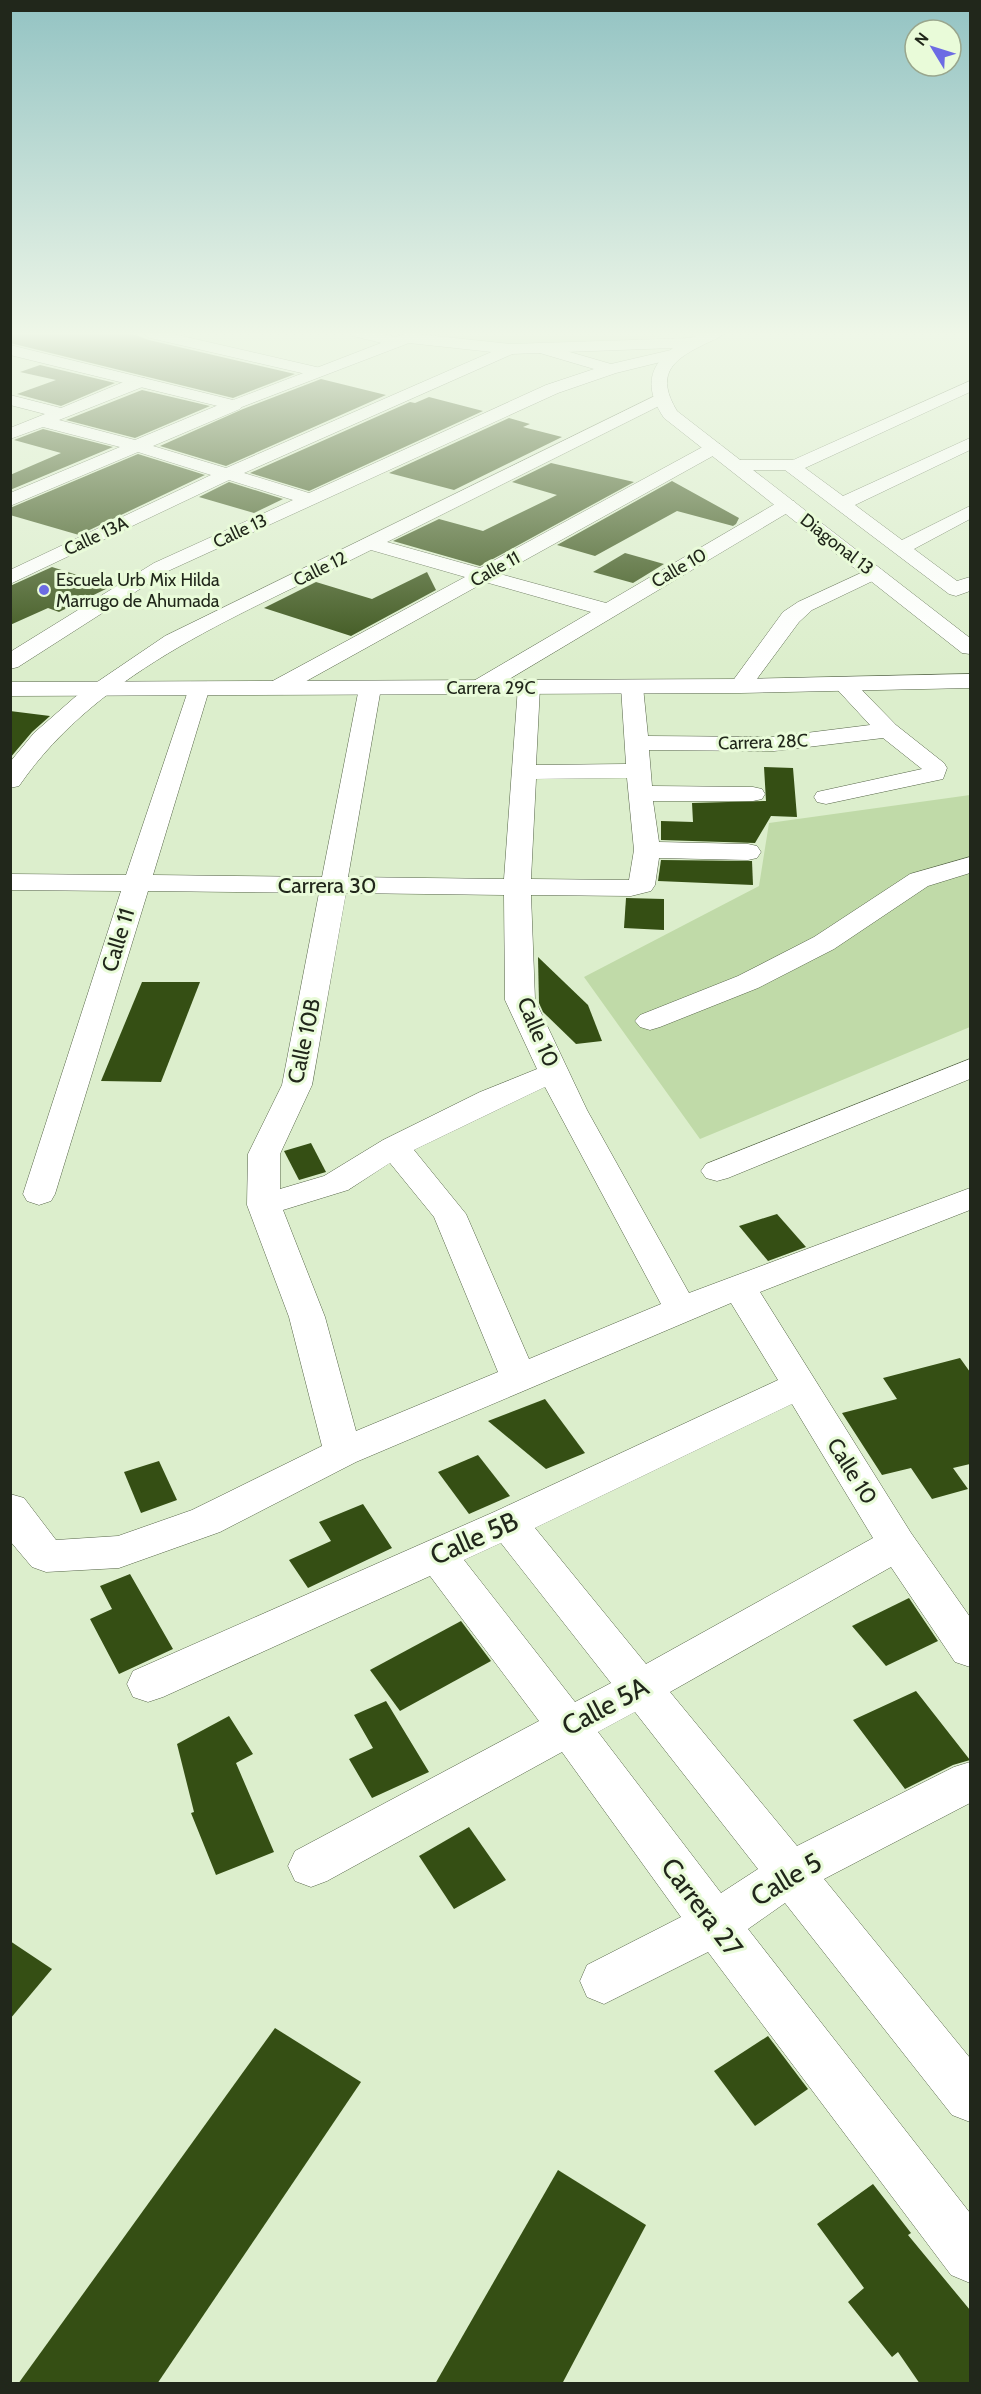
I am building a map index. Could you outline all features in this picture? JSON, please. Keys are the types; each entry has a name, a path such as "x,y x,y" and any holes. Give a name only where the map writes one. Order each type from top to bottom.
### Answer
{"street":[{"path":"131,445 309,499"},
{"path":"10,500 139,445"},
{"name":"Calle 13A","path":"15,571 293,445"},
{"name":"Calle 13","path":"10,662 147,574 428,445"},
{"name":"Calle 12","path":"10,781 48,733 99,687 173,641 568,445"},
{"name":"Diagonal 13","path":"710,445 970,648"},
{"path":"735,465 795,465 840,445"},
{"path":"840,505 966,445"},
{"name":"Calle 11","path":"275,689 714,448"},
{"path":"795,465 792,467 796,471 956,591 970,583"},
{"name":"Calle 10","path":"478,688 606,610 787,505"},
{"path":"899,549 970,512"},
{"path":"371,544 606,610"},
{"path":"740,686 791,617 805,606 874,573"},
{"name":"Carrera 29C","path":"10,689 632,687 970,681"},
{"path":"826,797 934,774 935,768 888,730 844,685"},
{"name":"Calle 11","path":"39,1194 199,687"},
{"name":"Calle 10","path":"529,687 517,887 520,1000 571,1110 681,1309"},
{"path":"632,687 647,850 748,852"},
{"name":"Calle 10B","path":"343,1452 307,1317 264,1205 264,1154 297,1085 370,688"},
{"name":"Carrera 28C","path":"638,743 774,744 888,730"},
{"path":"524,772 753,794"},
{"name":"Carrera 30","path":"10,882 631,888 642,885 647,850"},
{"path":"650,1021 748,982 824,943 867,912 919,880 970,864"},
{"path":"717,1171 970,1068"},
{"path":"264,1205 336,1183 394,1147 491,1099 555,1072"},
{"path":"394,1147 449,1214 519,1378"},
{"path":"10,1509 12,1515 46,1556 119,1552 206,1521 343,1452 681,1309 970,1198"},
{"name":"Calle 10","path":"740,1288 897,1544 970,1650"},
{"name":"Calle 5B","path":"148,1684 508,1523 798,1386"},
{"path":"508,1523 970,2097"},
{"name":"Calle 5A","path":"311,1866 567,1725 642,1687 897,1544"},
{"name":"Carrera 27","path":"437,1555 715,1924 970,2256"},
{"name":"Calle 5","path":"604,1981 715,1924 790,1873 970,1780"}],"green space":[{"path":"970,795 970,1027 700,1139 584,977 759,886 769,823"}],"building":[{"path":"31,445 104,445 113,447 10,490 10,475 61,453"},
{"path":"163,445 274,445 226,466 160,446"},
{"path":"314,445 410,445 309,491 250,473"},
{"path":"451,445 546,445 454,490 389,473"},
{"path":"138,454 205,475 79,535 10,515 10,508"},
{"path":"551,463 634,482 480,566 393,541 439,519 483,531 557,495 512,482"},
{"path":"672,481 739,518 736,524 733,526 677,511 595,556 557,545"},
{"path":"229,482 283,499 254,513 199,497"},
{"path":"625,553 664,564 633,583 593,572"},
{"path":"52,567 112,586 59,612 48,608 10,625 10,586"},
{"path":"427,572 436,590 351,636 264,608 316,582 372,599"},
{"path":"10,711 50,716 32,732 10,758"},
{"path":"764,767 793,768 797,817 771,816 755,843 661,840 661,821 693,822 692,803 766,801"},
{"path":"661,860 752,861 753,885 658,881"},
{"path":"626,898 664,899 664,930 624,928"},
{"path":"538,957 588,1005 602,1041 576,1044 543,1012 539,1003"},
{"path":"142,982 200,982 161,1082 101,1081"},
{"path":"311,1143 326,1172 299,1180 284,1151"},
{"path":"777,1214 806,1247 768,1261 739,1226"},
{"path":"960,1358 970,1372 970,1464 953,1468 968,1489 932,1499 911,1468 882,1475 842,1413 897,1399 883,1378"},
{"path":"545,1399 585,1453 546,1469 488,1421"},
{"path":"478,1455 510,1496 469,1514 438,1472"},
{"path":"159,1461 177,1500 141,1513 124,1472"},
{"path":"363,1504 392,1548 308,1588 289,1560 331,1541 319,1522"},
{"path":"130,1574 173,1649 119,1674 90,1619 112,1609 100,1586"},
{"path":"909,1598 938,1641 886,1666 852,1626"},
{"path":"461,1621 491,1661 400,1711 370,1670"},
{"path":"916,1691 970,1760 953,1765 905,1789 853,1720"},
{"path":"386,1701 429,1772 372,1798 349,1759 373,1748 354,1715"},
{"path":"229,1716 253,1754 236,1763 274,1852 216,1875 191,1813 194,1812 177,1744"},
{"path":"469,1827 506,1880 454,1909 419,1856"},
{"path":"10,1941 52,1969 10,2019"},
{"path":"275,2028 361,2082 157,2384 18,2384"},
{"path":"768,2036 808,2089 755,2126 714,2071"},
{"path":"558,2170 646,2225 562,2384 435,2384"},
{"path":"873,2184 911,2233 908,2235 970,2310 970,2384 920,2384 898,2352 892,2357 848,2302 864,2288 817,2224"}],"place":[{"name":"Escuela Urb Mix Hilda Marrugo de Ahumada","path":"44,590"}]}
